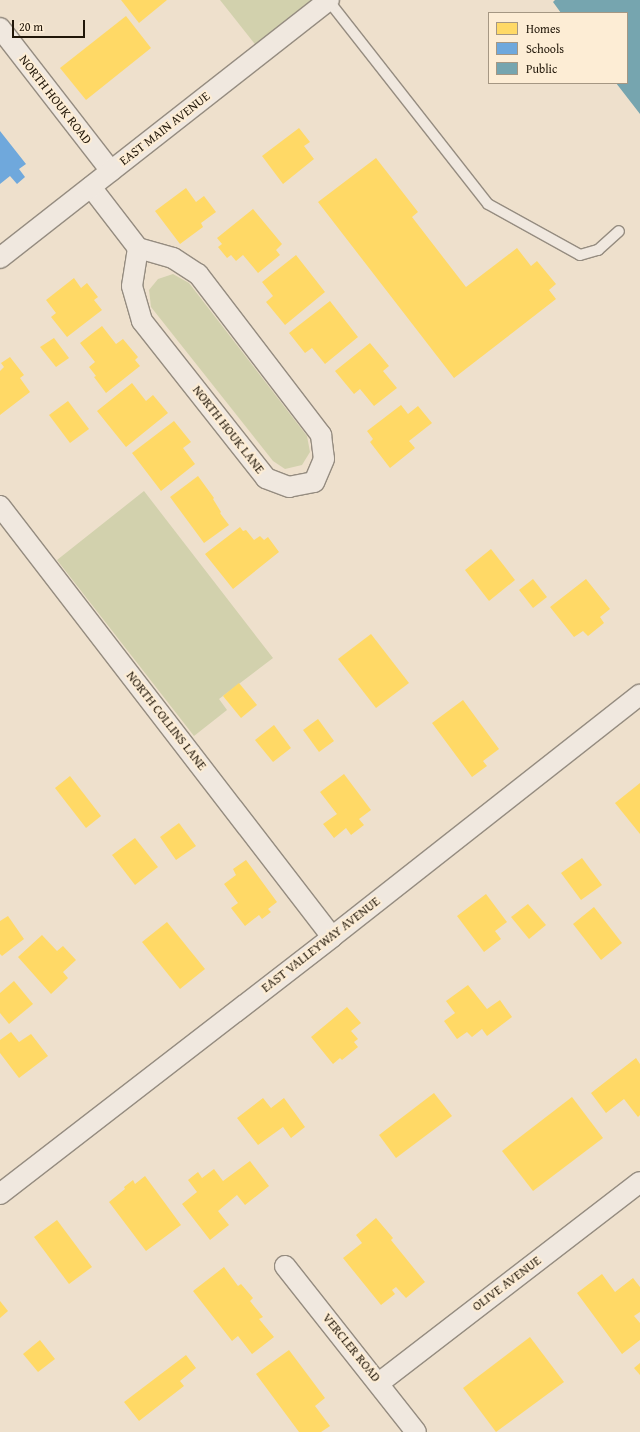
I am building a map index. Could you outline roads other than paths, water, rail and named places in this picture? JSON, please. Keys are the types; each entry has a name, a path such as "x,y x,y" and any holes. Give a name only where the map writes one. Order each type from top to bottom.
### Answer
{"street":[{"name":"EAST MAIN AVENUE","path":"0,258 328,0"},
{"name":"NORTH HOUK ROAD","path":"0,28 111,171"},
{"path":"91,187 138,248"},
{"name":"NORTH HOUK LANE","path":"138,248 173,258 198,274 321,435 324,459 314,482 289,487 266,478 142,321 132,286 138,248"},
{"name":"NORTH COLLINS LANE","path":"0,506 332,937"},
{"name":"EAST VALLEYWAY AVENUE","path":"0,1194 332,937 640,695"},
{"name":"OLIVE AVENUE","path":"378,1383 638,1187"},
{"name":"VERCLER ROAD","path":"285,1266 416,1432"}],"lane":[{"path":"328,0 488,204 580,255 598,250 619,231"}]}
